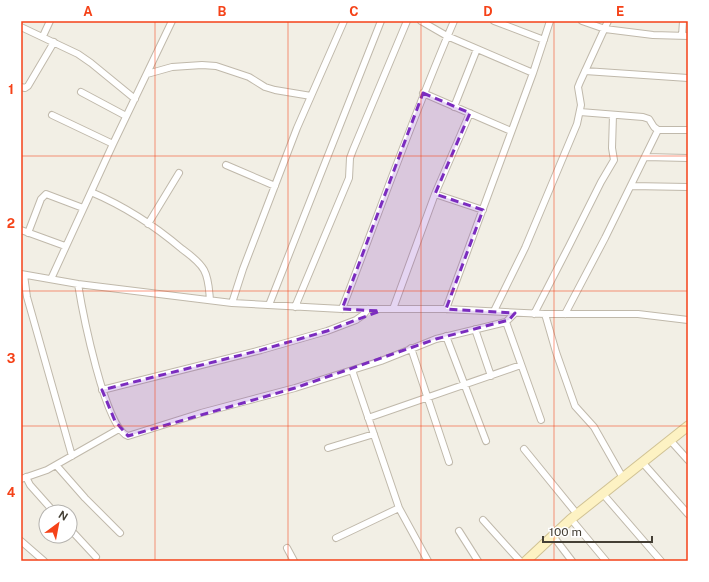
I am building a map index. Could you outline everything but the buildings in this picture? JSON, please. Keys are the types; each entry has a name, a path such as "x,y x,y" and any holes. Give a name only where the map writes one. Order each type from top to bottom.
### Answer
{"street":[{"path":"42,36 50,21"},
{"path":"51,279 126,116 172,21"},
{"path":"232,303 243,269 297,128 344,21"},
{"path":"269,305 381,21"},
{"path":"295,307 349,178 350,158 407,21"},
{"path":"422,21 447,36 533,73"},
{"path":"342,309 423,94 454,21"},
{"path":"494,21 544,40"},
{"path":"446,309 533,73 550,21"},
{"path":"582,21 605,29 653,35 685,36 683,21"},
{"path":"494,311 525,248 574,130 581,105 578,87 608,21"},
{"path":"21,27 78,54 135,98"},
{"path":"21,87 25,88 28,86 54,42"},
{"path":"454,107 477,49"},
{"path":"147,74 172,67 202,65 216,66 241,74 275,90 311,96"},
{"path":"585,71 688,78"},
{"path":"81,92 126,116"},
{"path":"423,94 511,131"},
{"path":"580,112 643,117 649,119 658,130 688,130"},
{"path":"393,309 435,194 470,114"},
{"path":"52,115 113,144"},
{"path":"534,314 601,182 614,160 612,148 613,115"},
{"path":"565,314 658,130"},
{"path":"645,157 688,158"},
{"path":"226,165 275,186"},
{"path":"148,224 179,173"},
{"path":"631,186 688,187"},
{"path":"91,192 120,205 169,237 197,261 204,270 208,282 210,300"},
{"path":"28,233 41,200 46,194 83,208"},
{"path":"435,194 483,210"},
{"path":"21,230 66,246"},
{"path":"72,456 27,297 22,274 78,284 232,303 342,309 446,309 534,314 638,314 688,320"},
{"path":"78,284 83,313 102,390 119,429 124,435 131,436 201,413 295,388 352,370 446,336 506,322 515,313"},
{"path":"102,390 261,350 327,331 356,320 368,309"},
{"path":"545,314 556,352 575,406 594,427 623,478"},
{"path":"506,322 541,420"},
{"path":"475,329 491,376"},
{"path":"446,336 486,441"},
{"path":"411,348 449,462"},
{"path":"368,418 521,365"},
{"path":"352,370 399,508 428,561"},
{"path":"526,561 574,517 688,426"},
{"path":"47,504 23,478 47,470 119,429"},
{"path":"328,448 374,434"},
{"path":"670,440 688,460"},
{"path":"524,449 606,561"},
{"path":"642,462 688,514"},
{"path":"56,465 120,533"},
{"path":"603,494 661,561"},
{"path":"336,538 399,508"},
{"path":"483,520 520,561"},
{"path":"459,531 478,561"},
{"path":"553,536 572,561"},
{"path":"78,538 96,557"},
{"path":"21,541 44,561"},
{"path":"286,548 294,561"}],"highlighted area":[{"path":"423,93 470,113 435,194 483,210 446,309 515,313 509,320 436,339 295,388 128,436 115,421 102,390 261,350 327,331 380,311 342,309"}]}
